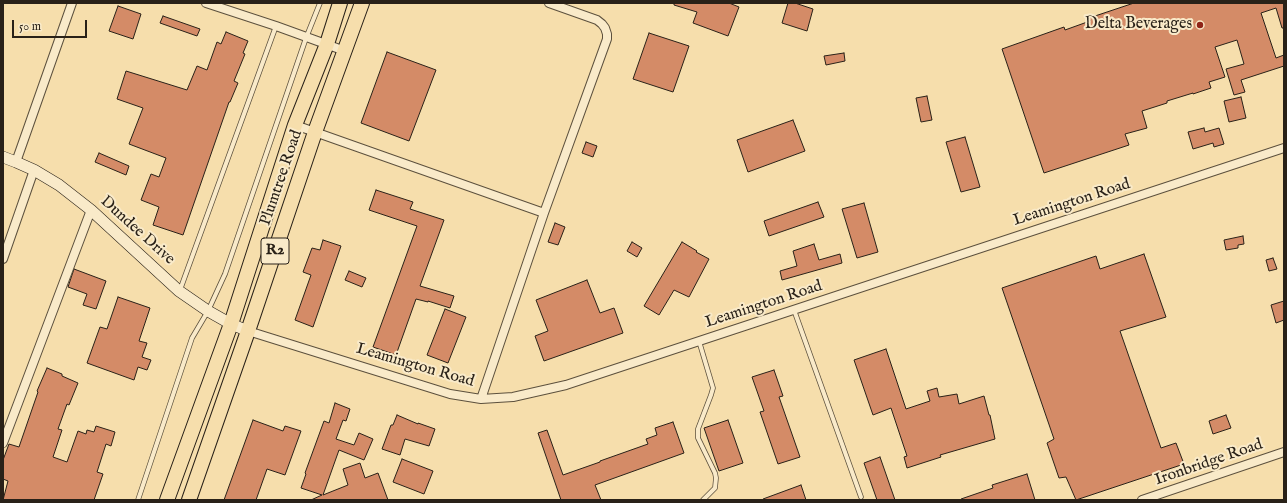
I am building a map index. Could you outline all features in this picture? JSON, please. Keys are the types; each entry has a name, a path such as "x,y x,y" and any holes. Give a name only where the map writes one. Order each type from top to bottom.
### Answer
{"highway":[{"name":"Plumtree Road","path":"167,500 231,324 295,125 327,44 340,3"},
{"name":"Plumtree Road","path":"189,500 315,132 362,3"}],"street":[{"path":"16,162 72,3"},
{"path":"206,3 345,51"},
{"path":"481,398 544,213 608,39 608,34 605,28 597,20 549,3"},
{"path":"295,125 544,213"},
{"name":"Leamington Road","path":"248,331 450,394 481,398 513,397 559,387 1284,148"},
{"name":"Dundee Drive","path":"3,157 34,170 59,185 91,210 179,291 208,311 231,324 248,331"},
{"path":"3,259 34,170"},
{"path":"3,443 91,210"},
{"name":"Ironbridge Road","path":"1142,500 1284,452"}],"lane":[{"path":"138,500 192,338 208,311 225,274 306,38 320,3"},
{"path":"179,291 276,26"},
{"path":"793,310 861,497"},
{"path":"699,341 713,388 698,429 698,438 716,478 715,488 703,500"}],"building":[{"path":"674,3 729,3 739,7 728,36 693,23 697,12 674,5"},
{"path":"788,3 795,3 813,9 807,31 782,23"},
{"path":"1134,3 1284,3 1284,28 1282,28 1276,8 1261,13 1276,58 1284,55 1284,66 1241,80 1245,92 1234,95 1226,69 1244,64 1237,40 1215,47 1225,77 1209,82 1211,88 1167,101 1167,103 1142,111 1147,128 1125,134 1129,145 1044,173 1002,49 1064,27 1065,30 1090,21 1089,18"},
{"path":"118,6 141,14 133,39 109,31"},
{"path":"163,16 200,29 197,36 160,23"},
{"path":"226,32 248,41 243,53 245,54 234,81 238,83 229,102 183,235 153,225 159,207 141,200 151,174 159,177 166,158 129,144 143,108 117,99 126,71 187,90 197,66 207,70 217,42 221,44"},
{"path":"649,33 689,46 673,92 633,79"},
{"path":"387,52 436,70 409,141 361,123"},
{"path":"844,53 845,61 826,65 824,56"},
{"path":"927,96 932,120 921,122 916,98"},
{"path":"1241,97 1246,118 1229,122 1224,101"},
{"path":"793,120 805,151 748,172 737,140"},
{"path":"1204,128 1205,132 1219,128 1224,144 1214,147 1213,143 1193,149 1188,132"},
{"path":"965,137 980,187 961,192 946,142"},
{"path":"586,142 597,146 593,157 582,153"},
{"path":"99,153 129,166 126,175 95,162"},
{"path":"376,190 413,202 410,209 444,220 420,286 454,296 450,308 416,299 396,355 373,347 417,226 369,210"},
{"path":"818,202 824,217 769,236 764,221"},
{"path":"864,203 878,252 857,258 842,209"},
{"path":"555,223 565,227 558,245 548,242"},
{"path":"1243,236 1244,244 1238,245 1238,248 1226,250 1224,240"},
{"path":"323,240 341,246 313,327 295,320 311,275 303,272 312,248 320,250"},
{"path":"632,242 642,248 637,257 627,251"},
{"path":"682,242 709,259 689,297 674,290 659,315 644,306"},
{"path":"814,244 819,260 840,254 842,263 782,280 780,271 797,266 793,251"},
{"path":"1144,254 1166,317 1120,331 1161,448 1176,443 1184,464 1076,500 1066,477 1059,478 1047,443 1054,439 1002,288 1096,256 1100,269"},
{"path":"1273,258 1277,269 1269,271 1266,260"},
{"path":"74,269 106,281 96,309 83,305 87,294 68,287"},
{"path":"349,271 366,278 362,287 345,280"},
{"path":"587,280 600,313 614,308 623,333 544,361 535,336 548,331 536,300"},
{"path":"118,297 150,308 139,341 147,343 142,357 151,360 147,370 138,367 134,380 87,363 100,327 107,329"},
{"path":"1284,301 1284,320 1276,323 1271,305"},
{"path":"445,309 466,317 448,363 427,355"},
{"path":"886,349 906,409 930,401 927,391 937,388 939,397 957,394 959,404 984,396 995,439 940,455 941,457 907,468 904,457 907,456 891,408 873,415 854,360"},
{"path":"47,368 78,383 69,405 67,404 58,429 62,430 53,457 67,462 78,431 86,434 87,430 94,432 96,426 115,432 111,446 106,444 97,472 103,474 94,500 3,500 8,481 3,479 3,460 9,444 19,447 38,392 37,391"},
{"path":"774,370 783,396 779,397 800,457 778,464 760,412 764,411 752,377"},
{"path":"335,403 350,409 346,421 343,420 336,439 354,445 359,433 373,439 364,460 339,450 323,495 348,485 343,469 360,463 365,478 378,473 388,500 311,500 322,495 301,488 324,421 329,423"},
{"path":"397,415 435,429 429,446 405,439 400,455 382,449 391,425 393,425"},
{"path":"1226,415 1231,428 1213,434 1209,421"},
{"path":"253,420 283,431 285,426 301,431 285,475 267,469 256,500 224,500"},
{"path":"728,420 743,463 719,471 704,428"},
{"path":"673,422 684,453 595,485 601,500 561,500 538,433 547,430 563,475 648,444 646,439 657,435 655,428"},
{"path":"880,457 895,500 877,500 864,463"},
{"path":"402,459 433,471 424,494 393,482"},
{"path":"1027,474 1035,500 961,500 993,488 992,485"},
{"path":"801,485 806,500 763,500 763,499"}],"place":[{"name":"Delta Beverages","path":"1200,25"}]}
